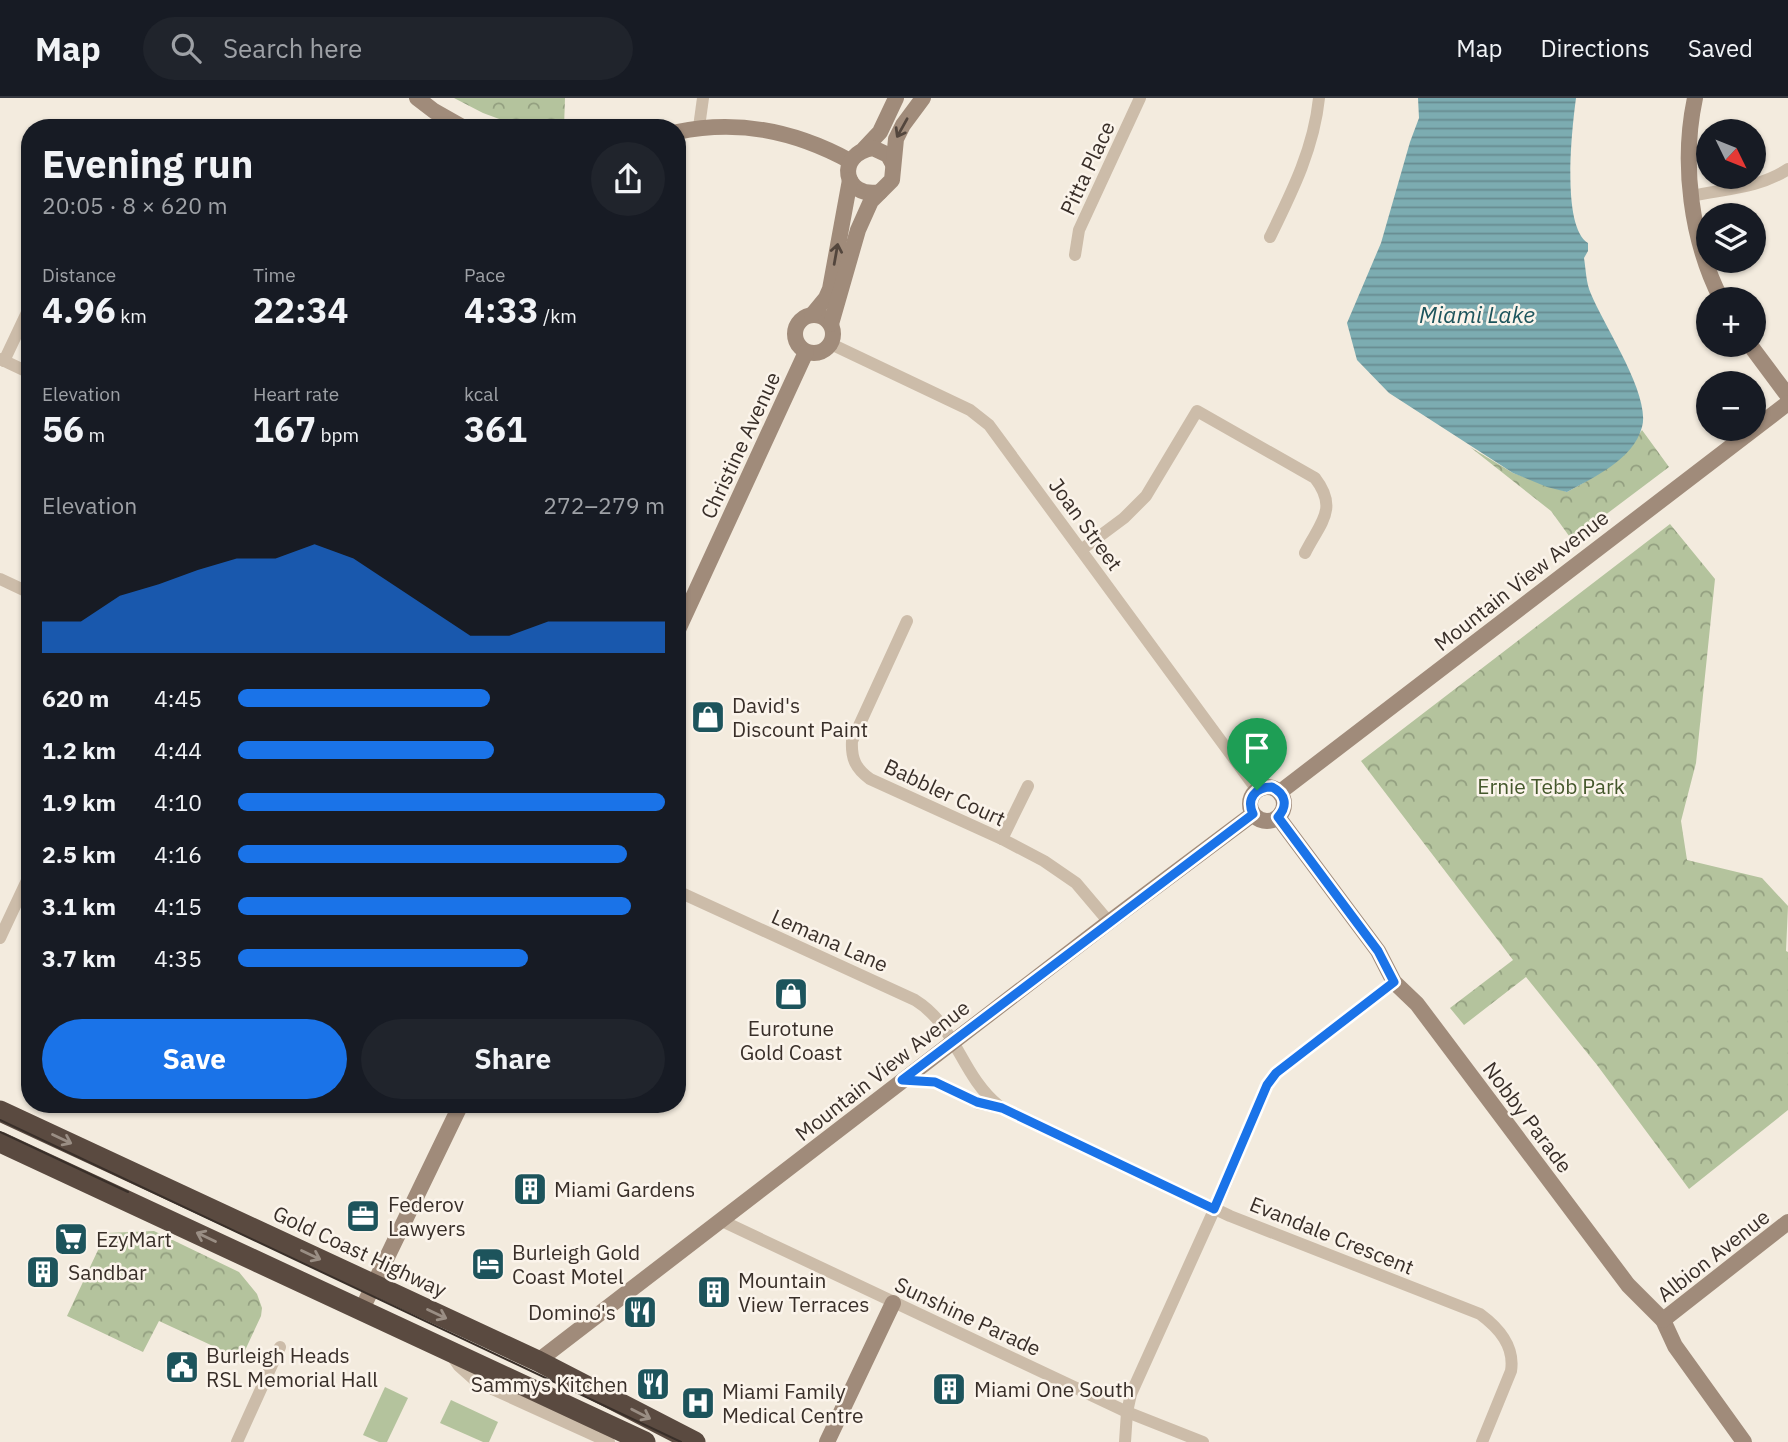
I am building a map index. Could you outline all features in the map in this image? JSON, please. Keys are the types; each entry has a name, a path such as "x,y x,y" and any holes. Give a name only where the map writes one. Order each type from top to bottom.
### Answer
{"highway":[{"name":"Gold Coast Highway","path":"0,1111 538,1361 695,1442"},
{"path":"0,1143 645,1442"}],"street":[{"path":"417,98 446,119"},
{"path":"699,127 703,98"},
{"path":"896,98 880,132 850,161 850,180 830,289 811,315 800,321 795,332 797,344 806,352 823,352 831,344 834,334 831,324 858,230 871,201 892,180 894,150 900,132 923,98"},
{"name":"Pitta Place","path":"1075,255 1079,230 1140,98"},
{"path":"1270,237 1297,182 1316,128 1319,98"},
{"path":"1695,98 1691,116 1689,158 1692,196 1698,238 1715,287"},
{"path":"686,130 728,125 759,128 785,133 850,161"},
{"path":"864,149 880,150 893,164"},
{"path":"1692,196 1755,184 1788,169"},
{"path":"850,180 861,192 880,192"},
{"path":"811,315 822,317 831,324"},
{"path":"21,323 2,360 21,369"},
{"name":"Joan Street","path":"831,344 970,410 989,425 1257,790"},
{"name":"Christine Avenue","path":"686,612 806,352"},
{"path":"1759,357 1788,396"},
{"name":"Mountain View Avenue","path":"1280,792 1788,403"},
{"path":"1081,550 1124,518 1146,496 1197,411 1315,478 1325,491 1328,506 1305,553"},
{"path":"0,579 21,589"},
{"name":"Babbler Court","path":"907,621 852,741 853,761 860,772 1044,861 1069,877 1108,922"},
{"path":"1002,839 1028,786"},
{"path":"1272,787 1280,792 1284,807 1278,817 1263,821 1253,814 1251,799 1257,790 1272,787"},
{"name":"Mountain View Avenue","path":"538,1361 1108,922 1253,814"},
{"name":"Nobby Parade","path":"1278,817 1378,951 1394,982 1417,1004 1628,1285 1663,1320 1675,1346 1744,1442"},
{"path":"0,938 21,892"},
{"name":"Lemana Lane","path":"686,895 915,1000 936,1014 952,1042"},
{"path":"1125,1442 1131,1394 1267,1085 1276,1073 1394,982"},
{"name":"Evandale Crescent","path":"952,1042 977,1084 1002,1108"},
{"name":"Evandale Crescent","path":"902,1080 935,1082 977,1102 1002,1108 1214,1209 1479,1314 1493,1323 1513,1359 1511,1371 1482,1442"},
{"path":"362,1309 457,1113"},
{"name":"Sunshine Parade","path":"720,1220 1127,1412 1203,1442"},
{"name":"Albion Avenue","path":"1663,1320 1788,1222"},
{"path":"827,1442 893,1303"},
{"path":"237,1442 280,1347"},
{"path":"448,1350 459,1366 477,1382 609,1442"}],"green space":[{"path":"454,98 565,98 564,119 499,119"},
{"path":"1642,430 1669,467 1572,540 1551,511 1470,447 1513,473 1567,492 1609,466 1626,451"},
{"name":"Ernie Tebb Park","path":"1670,524 1715,579 1696,763 1681,821 1687,860 1762,878 1788,906 1788,1110 1689,1189 1597,1065 1526,977 1464,1025 1450,1008 1513,960 1361,761"},
{"path":"154,1231 239,1272 257,1294 262,1308 261,1316 241,1359 159,1321 143,1352 67,1316 106,1233"},
{"path":"385,1387 408,1398 387,1442 379,1442 363,1435"},
{"path":"451,1400 498,1422 489,1442 483,1442 440,1423"}],"water":[{"name":"Miami Lake","path":"1418,98 1576,98 1572,131 1571,198 1580,233 1588,243 1584,258 1587,281 1597,308 1625,360 1640,397 1643,413 1642,427 1630,449 1600,474 1567,492 1513,473 1389,393 1357,360 1347,323 1381,243 1419,118"}],"tram line":[{"path":"0,1120 681,1442"},
{"path":"0,1132 128,1192"}],"place":[{"name":"David's Discount Paint","path":"708,717"},
{"name":"Eurotune Gold Coast","path":"791,994"},
{"name":"Miami Gardens","path":"530,1189"},
{"name":"Federov Lawyers","path":"363,1216"},
{"name":"EzyMart","path":"71,1239"},
{"name":"Burleigh Gold Coast Motel","path":"488,1264"},
{"name":"Sandbar","path":"43,1272"},
{"name":"Mountain View Terraces","path":"714,1292"},
{"name":"Domino's","path":"640,1312"},
{"name":"Burleigh Heads RSL Memorial Hall","path":"182,1367"},
{"name":"Sammys Kitchen","path":"653,1384"},
{"name":"Miami One South","path":"949,1389"},
{"name":"Miami Family Medical Centre","path":"698,1403"}],"route":[{"path":"1272,787 1280,792 1284,807 1278,817 1378,951 1394,982 1276,1073 1267,1085 1214,1209 1002,1108 977,1102 935,1082 902,1080 1253,814 1250,804 1257,790 1272,787"}]}
